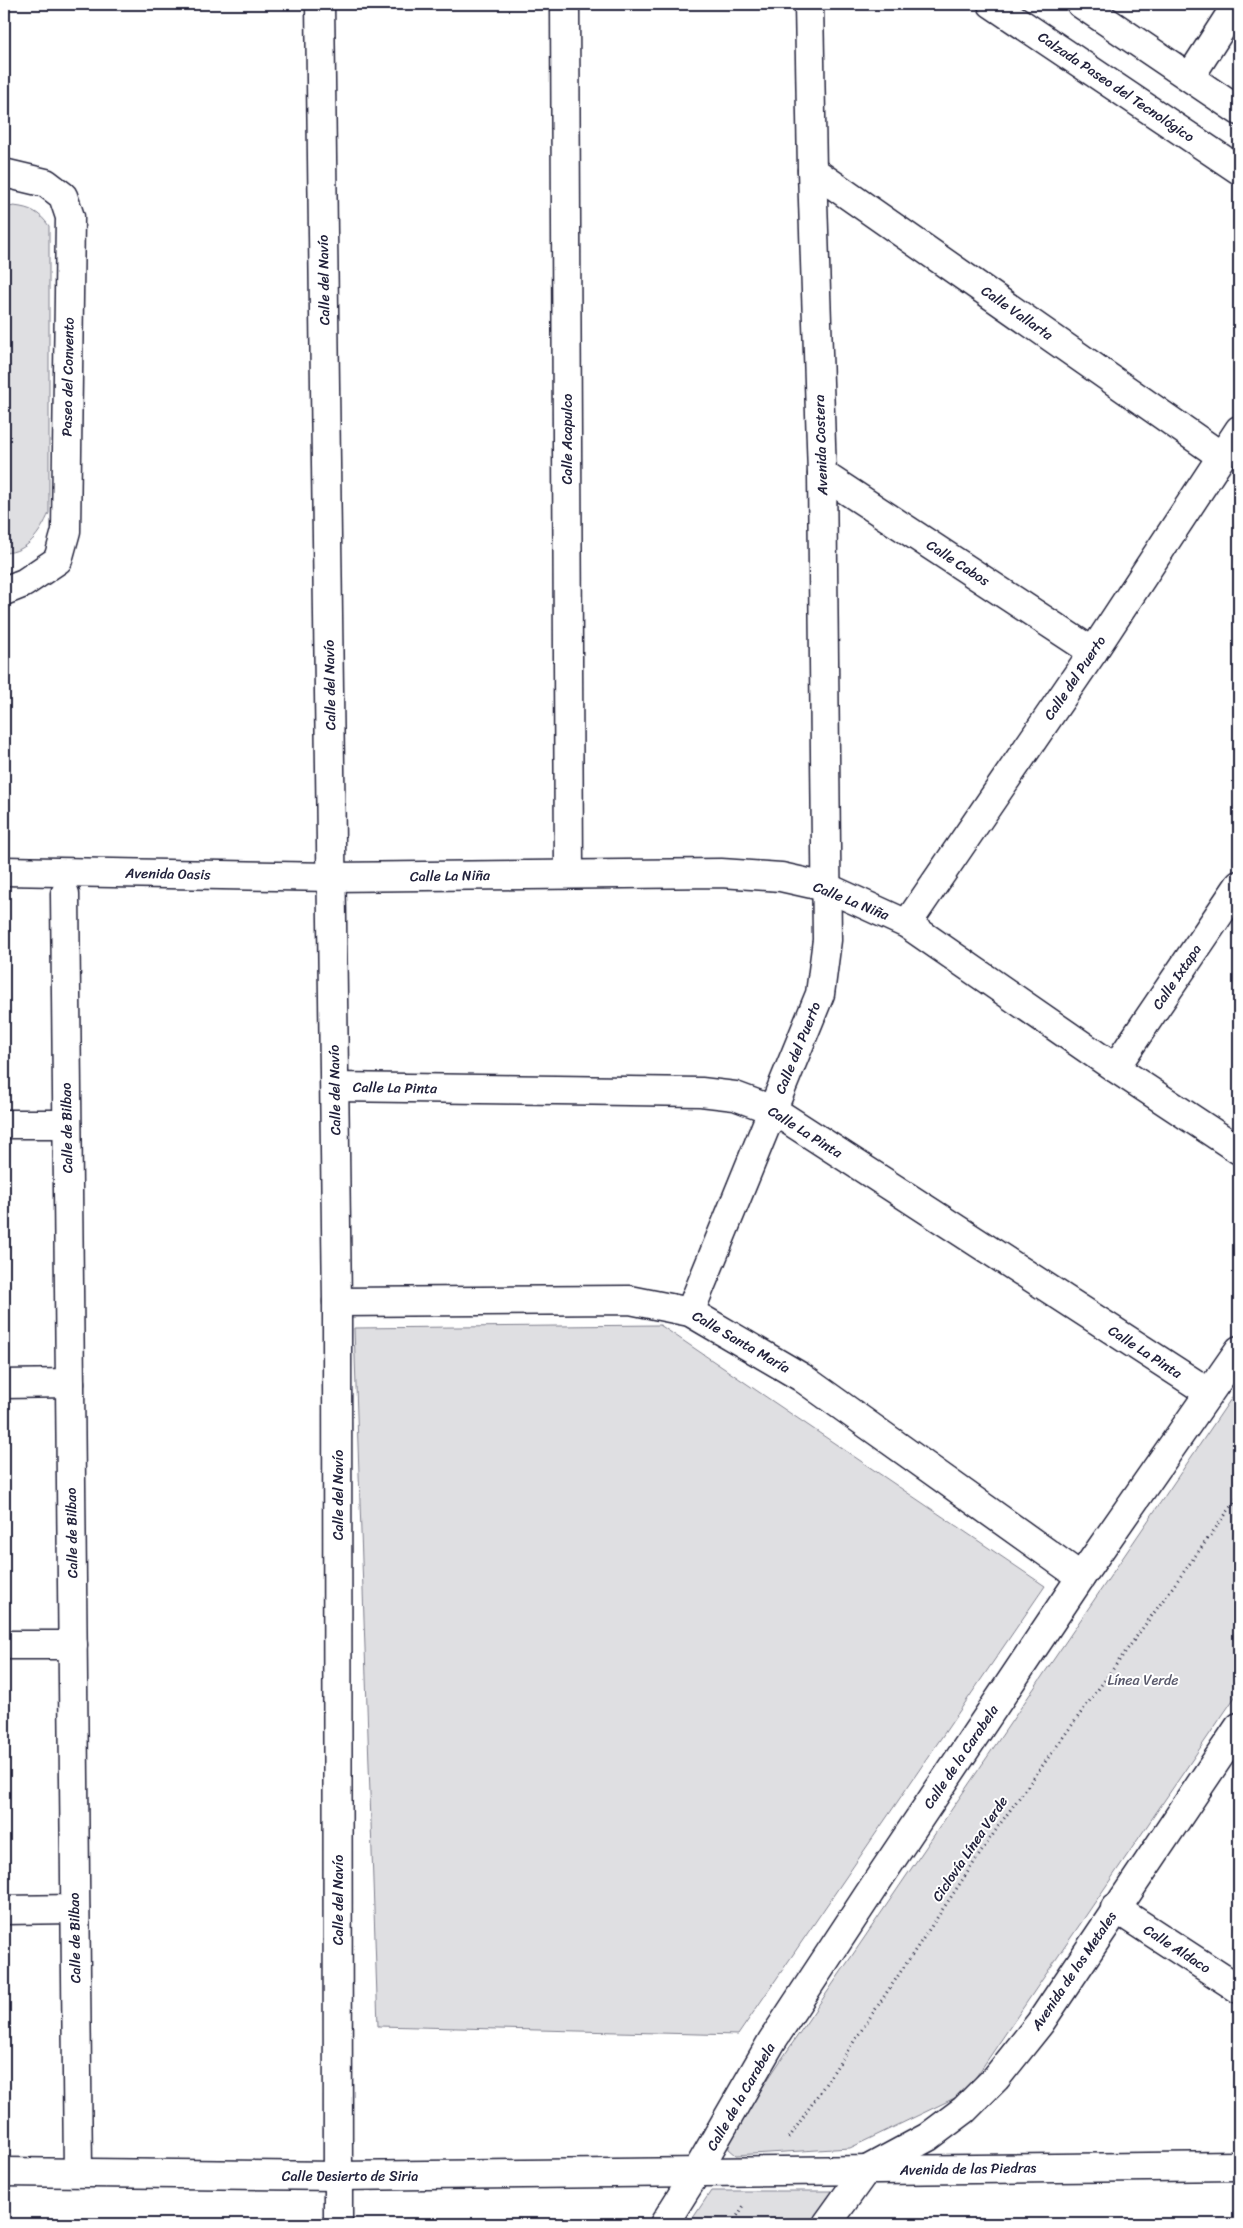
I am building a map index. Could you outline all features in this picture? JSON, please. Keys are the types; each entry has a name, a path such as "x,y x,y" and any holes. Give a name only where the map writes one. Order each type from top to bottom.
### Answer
{"street":[{"name":"Calle del Navío","path":"320,4 337,1302 338,2224"},
{"name":"Calle Acapulco","path":"565,4 569,874"},
{"name":"Avenida Costera","path":"810,4 812,170 822,474 826,887"},
{"name":"Calzada Paseo del Tecnológico","path":"992,4 1239,170"},
{"path":"1081,4 1239,112"},
{"path":"1190,77 1237,4"},
{"name":"Calle Vallarta","path":"812,170 1221,456"},
{"name":"Paseo del Convento","path":"4,173 46,183 62,196 70,217 66,531 58,560 24,583 4,591"},
{"name":"Calle del Puerto","path":"906,924 1093,652 1239,430"},
{"name":"Calle Cabos","path":"822,474 1093,652"},
{"name":"Avenida Oasis","path":"4,871 332,877"},
{"name":"Calle La Niña","path":"332,877 721,873 781,876 826,887 906,924 1115,1068 1239,1150"},
{"name":"Calle Ixtapa","path":"1115,1068 1239,885"},
{"name":"Calle del Puerto","path":"690,1312 820,994 827,940 826,887"},
{"name":"Calle de Bilbao","path":"65,894 78,2172"},
{"name":"Calle La Pinta","path":"335,1087 701,1092 735,1096 773,1110 1208,1392"},
{"path":"4,1124 67,1124"},
{"name":"Calle Santa María","path":"337,1302 630,1300 690,1312 801,1377 1081,1577"},
{"name":"Calle de la Carabela","path":"664,2224 696,2173 772,2041 885,1869 1081,1577 1239,1350"},
{"path":"4,1384 70,1383"},
{"path":"4,1645 73,1645"},
{"name":"Avenida de los Metales","path":"865,2171 928,2137 964,2110 996,2078 1040,2023 1115,1908 1239,1727"},
{"name":"Calle Aldaco","path":"1115,1908 1239,1989"},
{"path":"4,1910 75,1909"},
{"name":"Avenida de las Piedras","path":"696,2173 1239,2166"},
{"path":"827,2224 865,2171"},
{"name":"Calle Desierto de Siria","path":"4,2172 338,2176 696,2173"}],"path":[{"name":"Ciclovía Línea Verde","path":"732,2224 1000,1824 1239,1496"}],"green space":[{"path":"14,206 34,212 42,217 49,226 49,513 42,528 32,540 20,549 4,553 4,208"},
{"path":"660,1325 1045,1586 738,2035 378,2026 354,1328"},
{"name":"Línea Verde","path":"1239,1387 1239,1691 965,2093 850,2148 736,2155 729,2149 728,2138"},
{"path":"711,2191 835,2191 812,2224 689,2224"}]}
